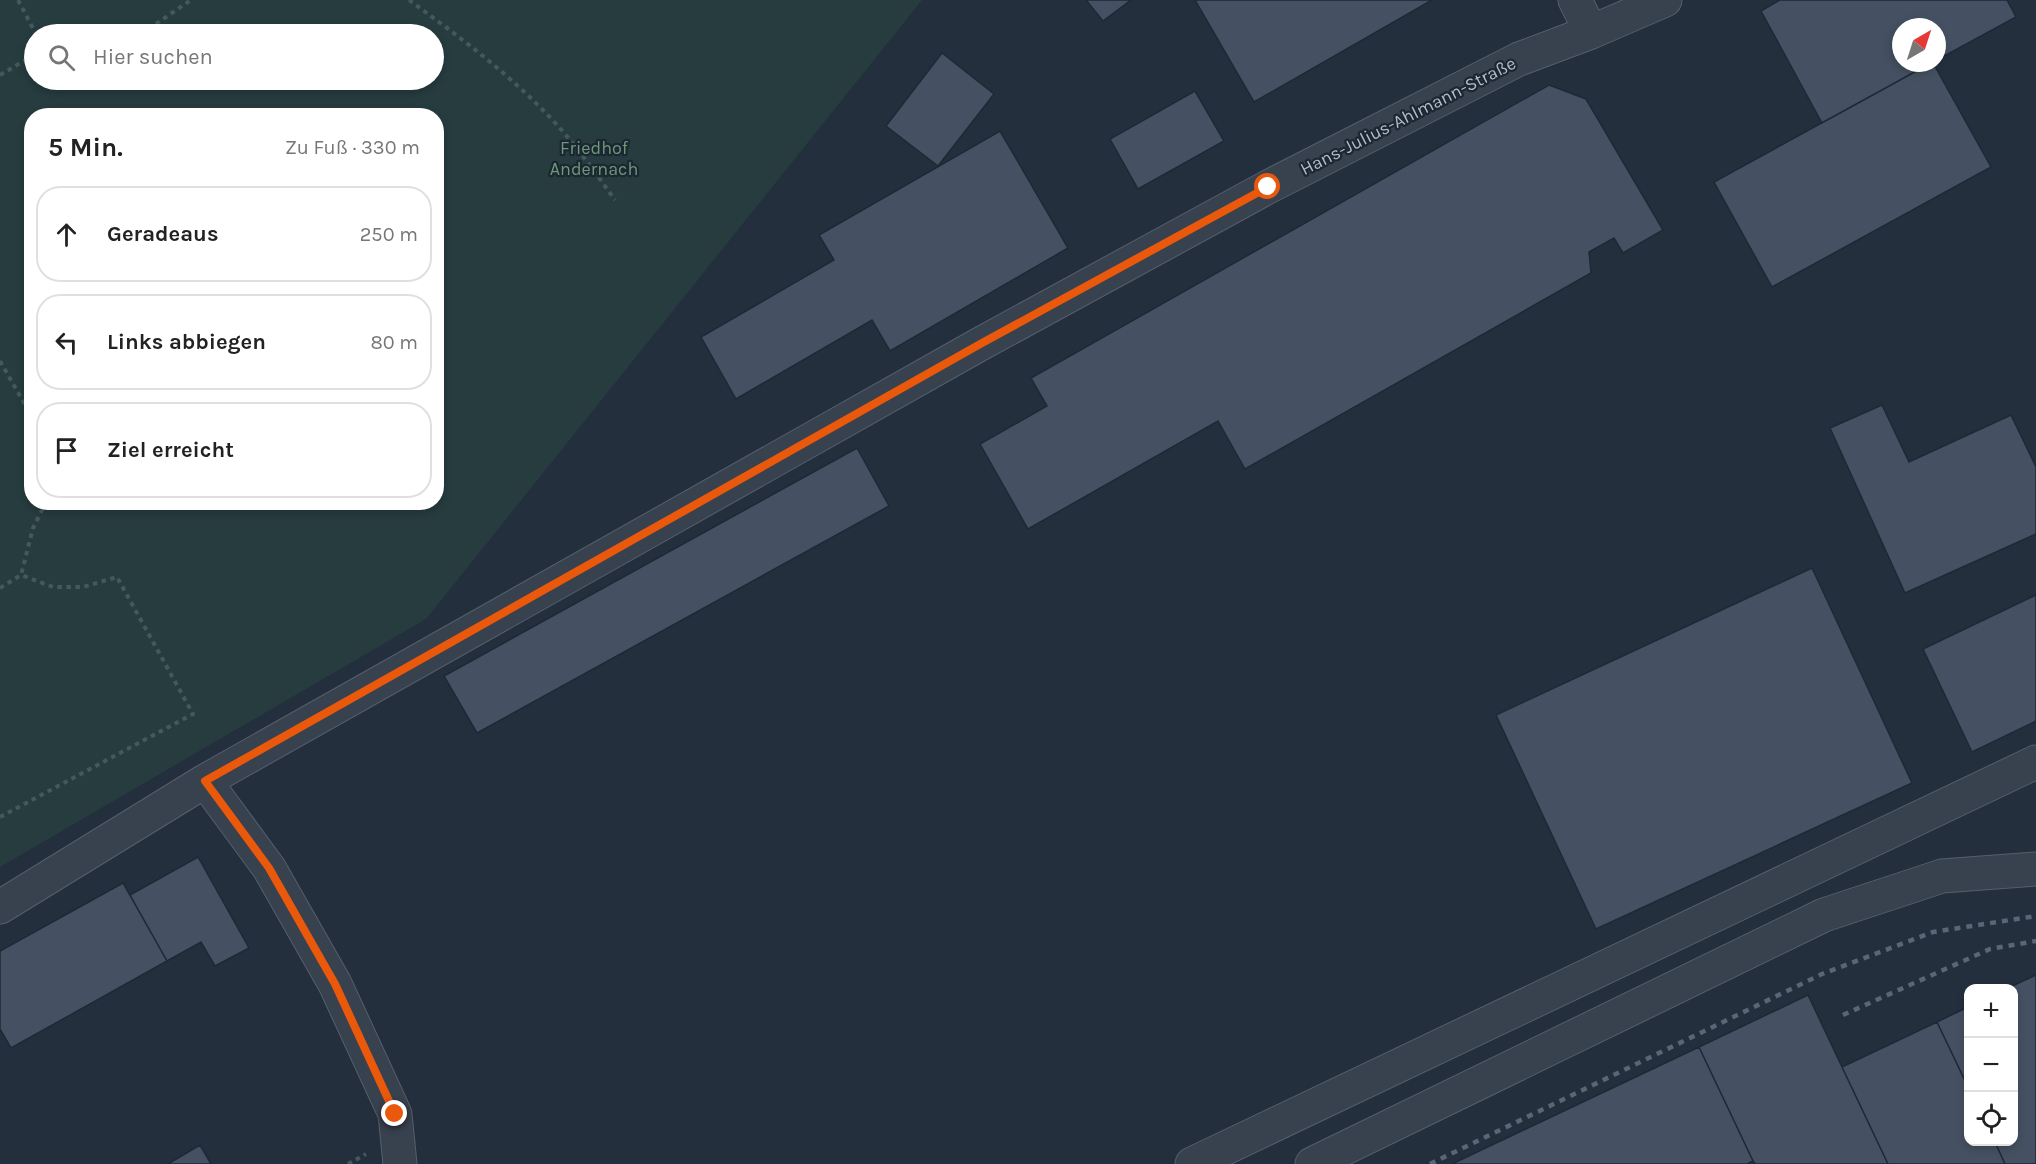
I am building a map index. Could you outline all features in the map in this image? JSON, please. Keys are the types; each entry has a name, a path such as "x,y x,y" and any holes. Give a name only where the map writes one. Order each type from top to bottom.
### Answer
{"street":[{"path":"1575,0 1591,32"},
{"name":"Hans-Julius-Ahlmann-Straße","path":"0,907 205,781 982,343 1268,187 1519,59 1591,32 1665,0"},
{"path":"1192,1164 2036,762"},
{"path":"205,781 269,868 335,984 395,1114 400,1164"},
{"path":"1312,1164 1824,915 1941,876 2036,869"}],"path":[{"path":"18,0 31,24"},
{"path":"156,24 191,0"},
{"path":"409,0 442,24"},
{"path":"444,25 520,88 565,134 615,200"},
{"path":"0,75 24,61"},
{"path":"0,361 24,403"},
{"path":"0,588 21,575 33,528 42,510"},
{"path":"0,817 193,714 117,577 83,587 53,587 21,575"}],"green space":[{"name":"Friedhof Andernach","path":"0,0 922,0 426,619 0,867"}],"building":[{"path":"1086,0 1131,0 1103,21"},
{"path":"1195,0 1432,0 1254,102"},
{"path":"1780,0 2007,0 2016,17 1946,55 1946,18 1892,18 1892,72 1915,72 1822,123 1761,11"},
{"path":"942,53 994,94 938,166 886,126"},
{"path":"1915,72 1938,72 1991,167 1772,287 1714,182"},
{"path":"1549,85 1586,99 1663,230 1623,253 1614,238 1589,252 1591,273 1245,469 1218,421 1028,529 980,444 1047,406 1031,378"},
{"path":"1195,91 1224,141 1138,189 1110,139"},
{"path":"1000,131 1068,248 890,351 872,320 736,399 701,337 834,260 819,235"},
{"path":"1882,405 1909,462 2011,415 2036,467 2036,534 1905,593 1830,428"},
{"path":"857,448 889,506 477,733 444,676"},
{"path":"1812,568 1912,783 1596,929 1496,715"},
{"path":"2036,595 2036,721 1972,752 1923,649"},
{"path":"198,857 249,948 215,966 201,942 167,961 130,895"},
{"path":"123,883 167,961 11,1048 0,1029 0,951"},
{"path":"2036,975 2036,1164 2005,1164 1997,1146 2018,1146 2017,984"},
{"path":"1808,995 1888,1164 1755,1164 1699,1047"},
{"path":"1964,1009 1964,1079 1937,1022"},
{"path":"1937,1022 1964,1079 1964,1146 1997,1146 2005,1164 1888,1164 1842,1067"},
{"path":"1699,1047 1753,1161 1747,1164 1452,1164"},
{"path":"200,1145 211,1164 168,1164"}],"railway":[{"path":"1430,1164 1822,974 1933,932 2036,916"},
{"path":"1843,1015 1990,949 2036,941"}],"route":[{"path":"395,1114 335,984 269,868 205,781 982,343 1268,187"}]}
